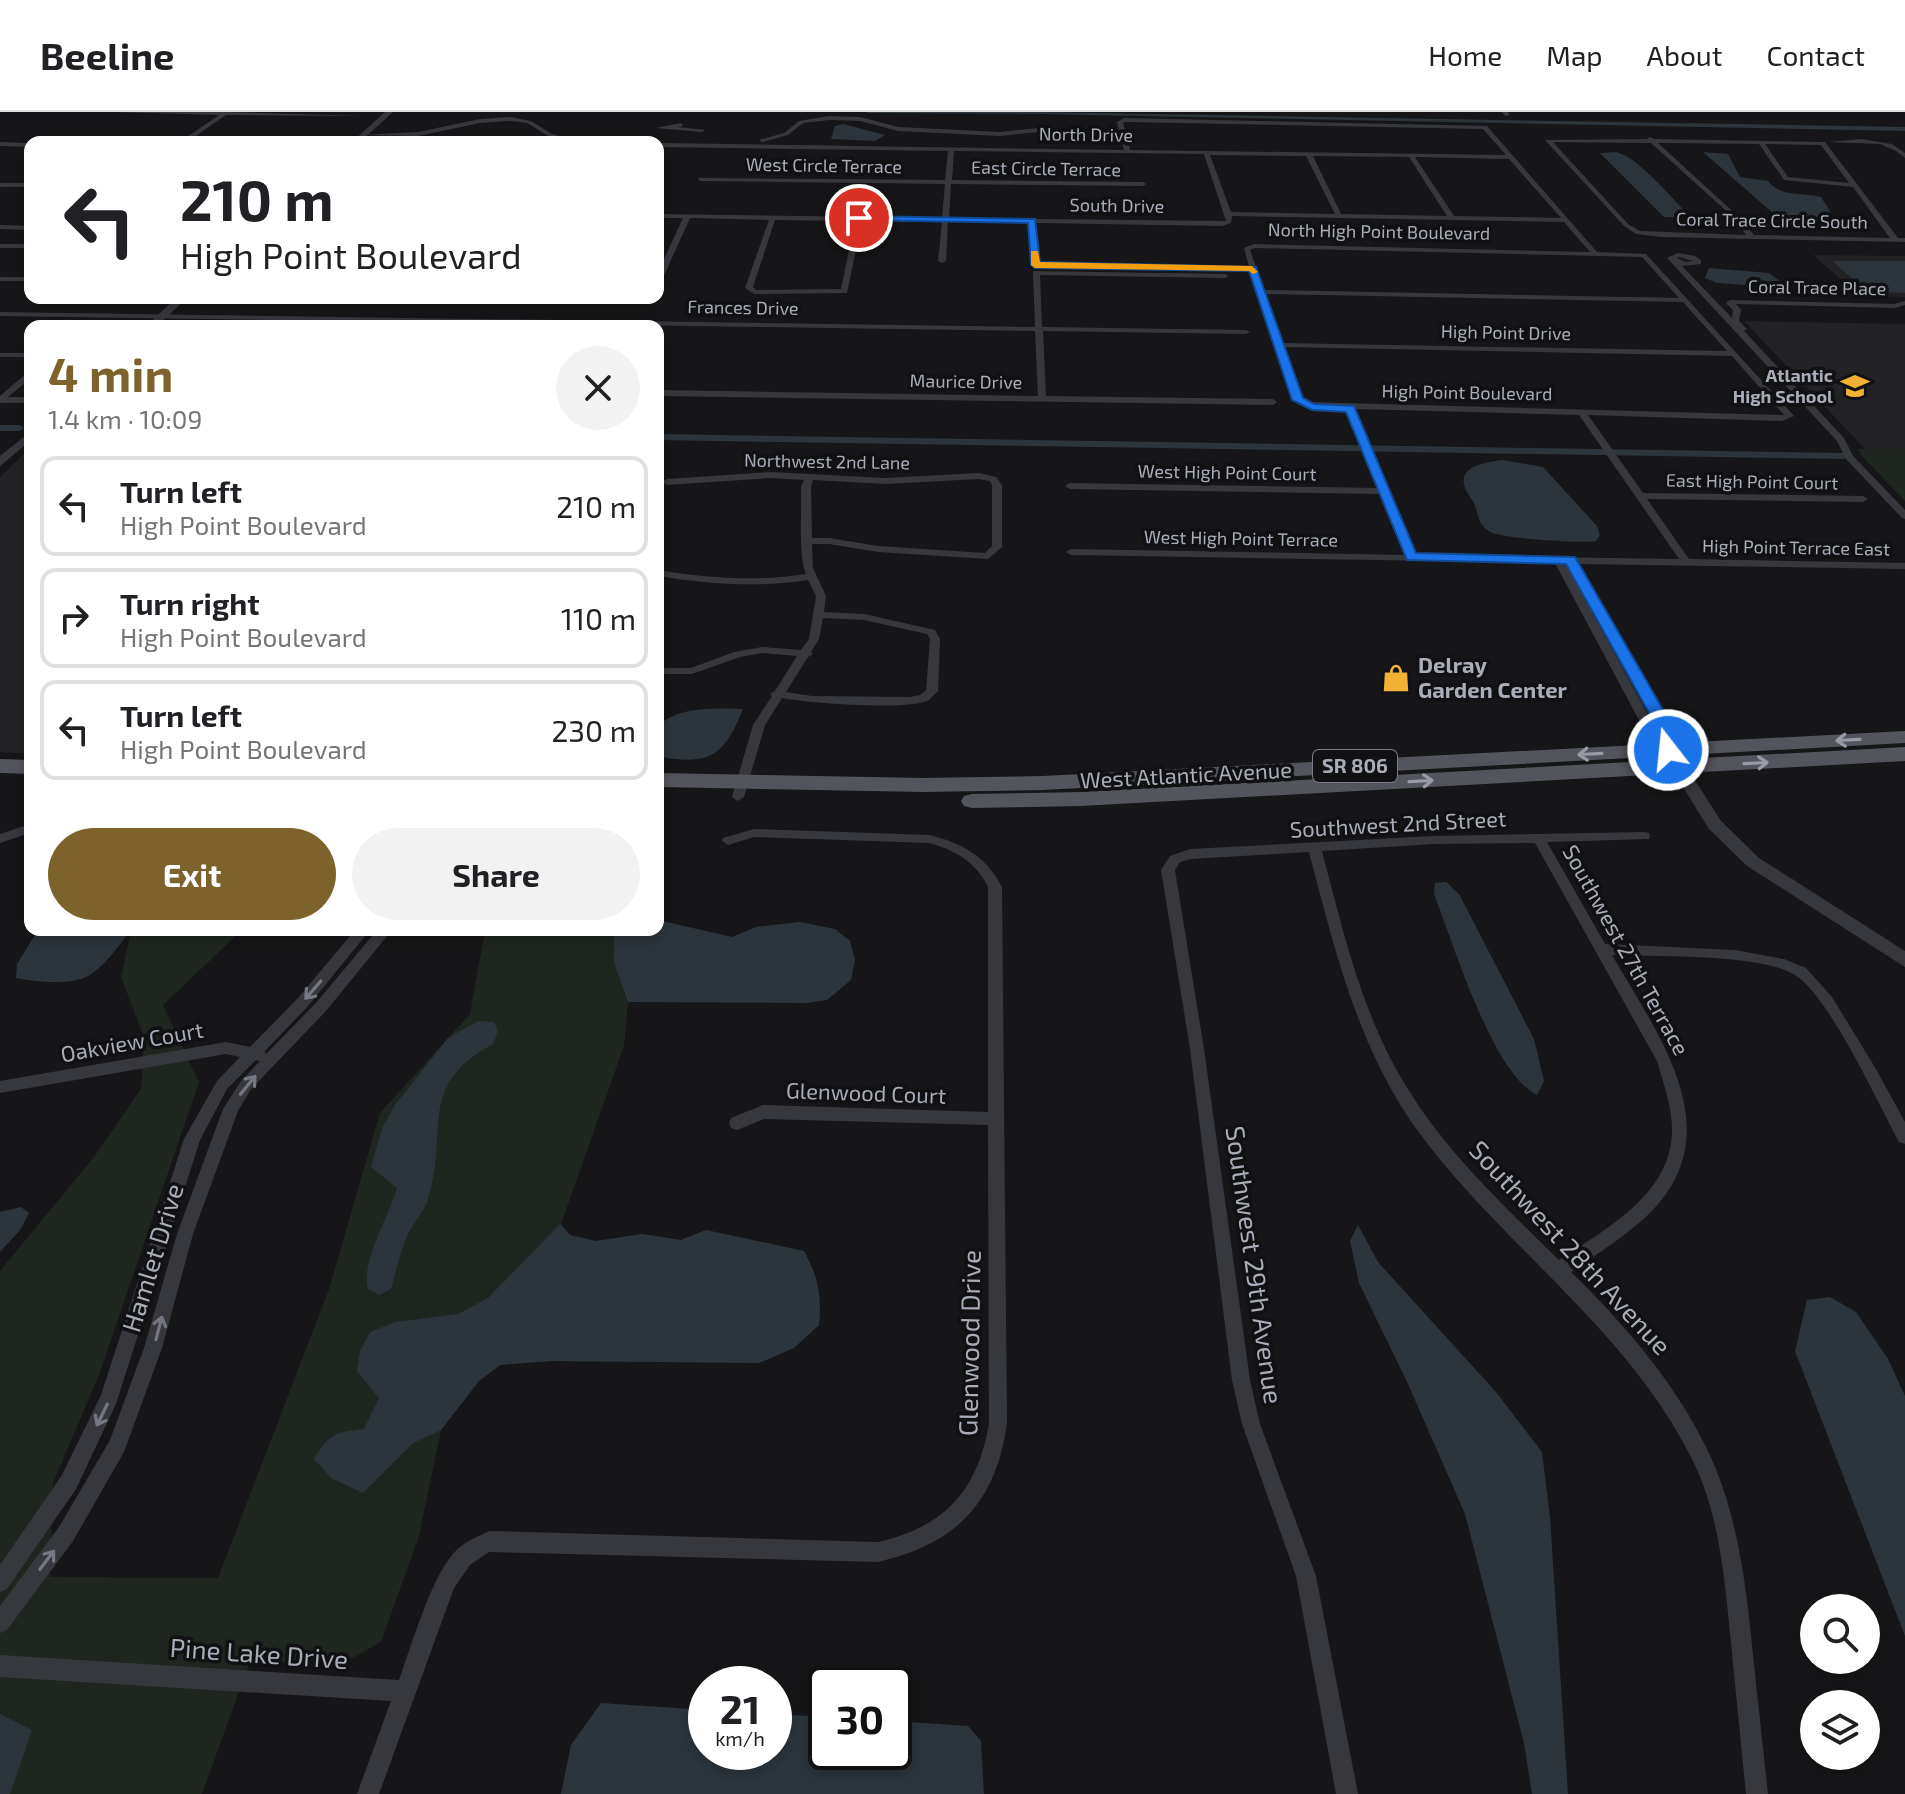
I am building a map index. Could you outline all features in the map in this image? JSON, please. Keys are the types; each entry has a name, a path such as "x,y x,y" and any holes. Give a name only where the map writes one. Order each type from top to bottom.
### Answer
{"main road":[{"name":"West Atlantic Avenue","path":"664,781 740,789 1024,801 1312,778 1673,758 1905,737"},
{"name":"West Atlantic Avenue","path":"1673,758 1905,754"},
{"path":"0,766 24,767"},
{"path":"0,782 24,782"},
{"name":"West Atlantic Avenue","path":"664,795 740,789"}],"street":[{"path":"118,112 360,116"},
{"path":"364,135 389,112"},
{"path":"192,136 226,113"},
{"path":"664,141 772,139 786,134 801,122 829,118 860,119 897,129 1000,134 1038,130 1060,139 1113,136"},
{"path":"364,135 418,134 503,119 529,122 551,136"},
{"path":"1127,150 1120,122 1124,120 1480,126 1489,128 1594,252"},
{"path":"696,142 702,130 703,126 683,121 659,128 702,130"},
{"path":"1086,124 1087,136"},
{"name":"Coral Trace Circle South","path":"1650,139 1550,138 1548,142 1626,225 1638,233 1905,240"},
{"path":"1650,139 1888,143 1898,147 1905,156"},
{"path":"1650,139 1737,218 1751,236"},
{"path":"1760,141 1786,179 1855,185"},
{"path":"1827,142 1895,239"},
{"path":"0,144 24,145"},
{"name":"North Drive","path":"664,145 1513,157"},
{"path":"942,261 951,148"},
{"path":"1206,152 1228,214"},
{"path":"1308,153 1339,216"},
{"path":"1410,155 1452,218"},
{"name":"West Circle Terrace","path":"700,179 949,181"},
{"name":"East Circle Terrace","path":"949,181 1143,184"},
{"path":"0,185 24,185"},
{"name":"South Drive","path":"664,216 1222,224 1229,222 1228,214 1566,220"},
{"path":"664,267 687,217"},
{"path":"773,217 749,288 754,292 844,291 859,218"},
{"path":"1032,221 1035,265 1226,272 1036,273 1042,399"},
{"path":"0,227 24,228"},
{"path":"1669,235 1681,255"},
{"path":"1669,235 1694,260"},
{"path":"0,246 24,246"},
{"name":"North High Point Boulevard","path":"1312,407 1298,400 1252,269 1246,249 1249,246 1644,255 1789,413 1790,416 1782,418"},
{"path":"1672,260 1673,256 1681,255 1694,260"},
{"path":"1672,260 1694,260"},
{"path":"1672,260 1841,440 1849,457 1905,516"},
{"path":"1694,260 1692,274 1706,288 1729,301 1737,310 1735,321 1850,441 1858,457 1905,506"},
{"path":"1239,268 1252,269"},
{"path":"0,279 24,279"},
{"name":"High Point Drive","path":"1260,292 1685,300"},
{"name":"Coral Trace Place","path":"1712,301 1895,306 1904,303"},
{"path":"158,320 176,304"},
{"name":"Frances Drive","path":"0,314 348,320"},
{"name":"Frances Drive","path":"664,325 1246,332"},
{"name":"High Point Drive","path":"1279,345 1734,354"},
{"path":"0,355 24,355"},
{"path":"0,400 24,380"},
{"name":"Maurice Drive","path":"664,393 1273,402"},
{"path":"0,400 24,400"},
{"name":"High Point Boulevard","path":"1312,407 1782,418"},
{"name":"High Point Boulevard","path":"1350,408 1411,557"},
{"name":"High Point Boulevard","path":"1583,414 1686,562"},
{"path":"0,462 24,440"},
{"name":"Northwest 2nd Lane","path":"667,482 771,475 885,481 985,476 997,485 997,547 993,554 982,557 807,541"},
{"path":"740,789 759,725 814,639 821,591 811,576 807,541 806,487 810,476"},
{"name":"West High Point Court","path":"1070,486 1384,491"},
{"name":"East High Point Court","path":"1641,496 1863,499"},
{"name":"West High Point Terrace","path":"1071,552 1411,557"},
{"path":"1411,557 1686,562"},
{"path":"1564,560 1654,737 1673,758 1715,825 1753,862 1905,960"},
{"name":"High Point Terrace East","path":"1686,562 1905,566"},
{"path":"664,574 728,581 780,581 811,576"},
{"path":"776,694 812,700 910,701 924,698 932,691 935,639 926,629 857,616 818,615"},
{"path":"664,671 692,671 738,654 762,650 807,654"},
{"path":"0,839 24,830"},
{"name":"Glenwood Drive","path":"405,1691 452,1569 462,1556 490,1541 878,1552 922,1540 959,1514 985,1477 997,1438 997,894 984,867 956,847 920,838 754,833 728,841"},
{"name":"Southwest 2nd Street","path":"1168,877 1170,864 1182,856 1538,837 1644,836"},
{"name":"Southwest 27th Terrace","path":"1538,837 1664,1060 1680,1109 1680,1141 1671,1172 1648,1207 1559,1270"},
{"name":"Southwest 28th Avenue","path":"1314,847 1358,1005 1399,1090 1462,1172 1616,1329 1663,1389 1701,1457 1718,1500 1733,1561 1757,1794"},
{"name":"Southwest 29th Avenue","path":"1168,877 1197,1049 1241,1380 1251,1424 1306,1576 1347,1794"},
{"name":"Hamlet Drive","path":"0,1582 69,1482 103,1412 192,1139 222,1085 303,1002 358,936"},
{"name":"Hamlet Drive","path":"0,1623 66,1534 117,1445 149,1361 185,1234 218,1137 246,1085 321,1007 380,936"},
{"path":"1602,949 1777,961 1799,971 1817,986 1905,1137"},
{"name":"Oakview Court","path":"0,1087 226,1048 271,1059"},
{"name":"Glenwood Court","path":"737,1123 763,1112 998,1119"},
{"name":"Pine Lake Drive","path":"0,1666 405,1691"},
{"path":"368,1794 405,1691"}],"shaded area":[{"path":"843,124 885,135 875,141 831,139 835,126"},
{"path":"1616,152 1645,170 1691,218 1664,217 1600,153"},
{"path":"1703,152 1728,154 1740,177 1768,181 1786,192 1821,197 1837,222 1781,220"},
{"path":"1813,255 1905,256 1905,297 1860,296"},
{"path":"1832,261 1905,261 1905,293 1867,291"},
{"path":"1709,268 1769,273 1781,282 1744,285 1717,283 1705,278"},
{"name":"Atlantic High School","path":"1744,321 1905,324 1905,449 1865,449"},
{"path":"1858,449 1905,449 1905,501 1861,455"},
{"path":"24,454 24,754 0,752 0,477"},
{"path":"1502,460 1543,467 1597,526 1600,535 1596,541 1525,538 1486,529 1466,490 1464,478 1477,466"},
{"path":"743,709 730,737 714,753 693,760 664,757 666,719 687,712"},
{"path":"1446,882 1459,894 1534,1039 1544,1081 1537,1095 1520,1082 1505,1061 1476,1004 1434,894 1435,883"},
{"path":"664,921 732,937 756,927 800,922 835,929 850,941 855,960 851,980 827,1000 807,1003 628,1002 614,963 614,936 664,936"},
{"path":"34,936 126,936 105,962 79,980 42,982 16,978 17,964"},
{"path":"130,936 236,936 163,1005 199,1082 99,1375 53,1483 50,1577 218,1578 329,1289 380,1113 470,1014 484,936 614,936 614,963 628,1002 624,1046 561,1224 570,1235 596,1241 642,1234 681,1240 706,1230 804,1251 818,1287 819,1325 794,1348 759,1363 551,1361 500,1365 479,1381 441,1430 419,1536 381,1642 347,1661 249,1664 202,1794 0,1794 0,1271 94,1157 141,1089 144,1037 121,977"},
{"path":"478,1021 494,1022 498,1031 493,1044 469,1060 453,1076 444,1094 428,1199 407,1236 391,1289 379,1295 368,1289 368,1266 397,1188 371,1167 382,1128 395,1105 448,1038"},
{"path":"21,1207 29,1213 20,1230 0,1252 0,1212"},
{"path":"560,1224 570,1235 596,1241 642,1234 681,1240 706,1230 804,1251 818,1287 819,1325 794,1348 759,1363 551,1361 500,1365 479,1381 441,1430 413,1443 363,1493 331,1478 314,1459 334,1436 364,1429 379,1398 357,1371 360,1351 370,1332 395,1322 458,1314 488,1298"},
{"path":"1358,1225 1378,1262 1496,1392 1542,1452 1550,1517 1568,1794 1532,1794 1524,1743 1465,1514 1408,1384 1359,1283 1350,1241"},
{"path":"1830,1297 1856,1312 1888,1359 1905,1396 1905,1636 1795,1351 1807,1300"},
{"path":"601,1703 688,1709 688,1770 792,1770 792,1715 808,1716 808,1770 912,1770 912,1722 968,1726 981,1741 984,1794 561,1794 571,1745"},
{"path":"0,1714 32,1730 10,1794 0,1794"}],"waterway":[{"path":"868,112 1041,113"},
{"path":"1041,112 1905,129"},
{"path":"0,428 20,428"},
{"path":"664,437 1844,456"}],"slow traffic":[{"path":"1034,253 1035,265 1252,269 1253,272"}],"place":[{"name":"Atlantic High School","path":"1855,386"},
{"name":"Delray Garden Center","path":"1396,678"}],"route":[{"path":"859,218 1032,221 1035,265 1252,269 1298,400 1312,407 1350,408 1411,557 1570,560 1669,734 1668,750"}]}
